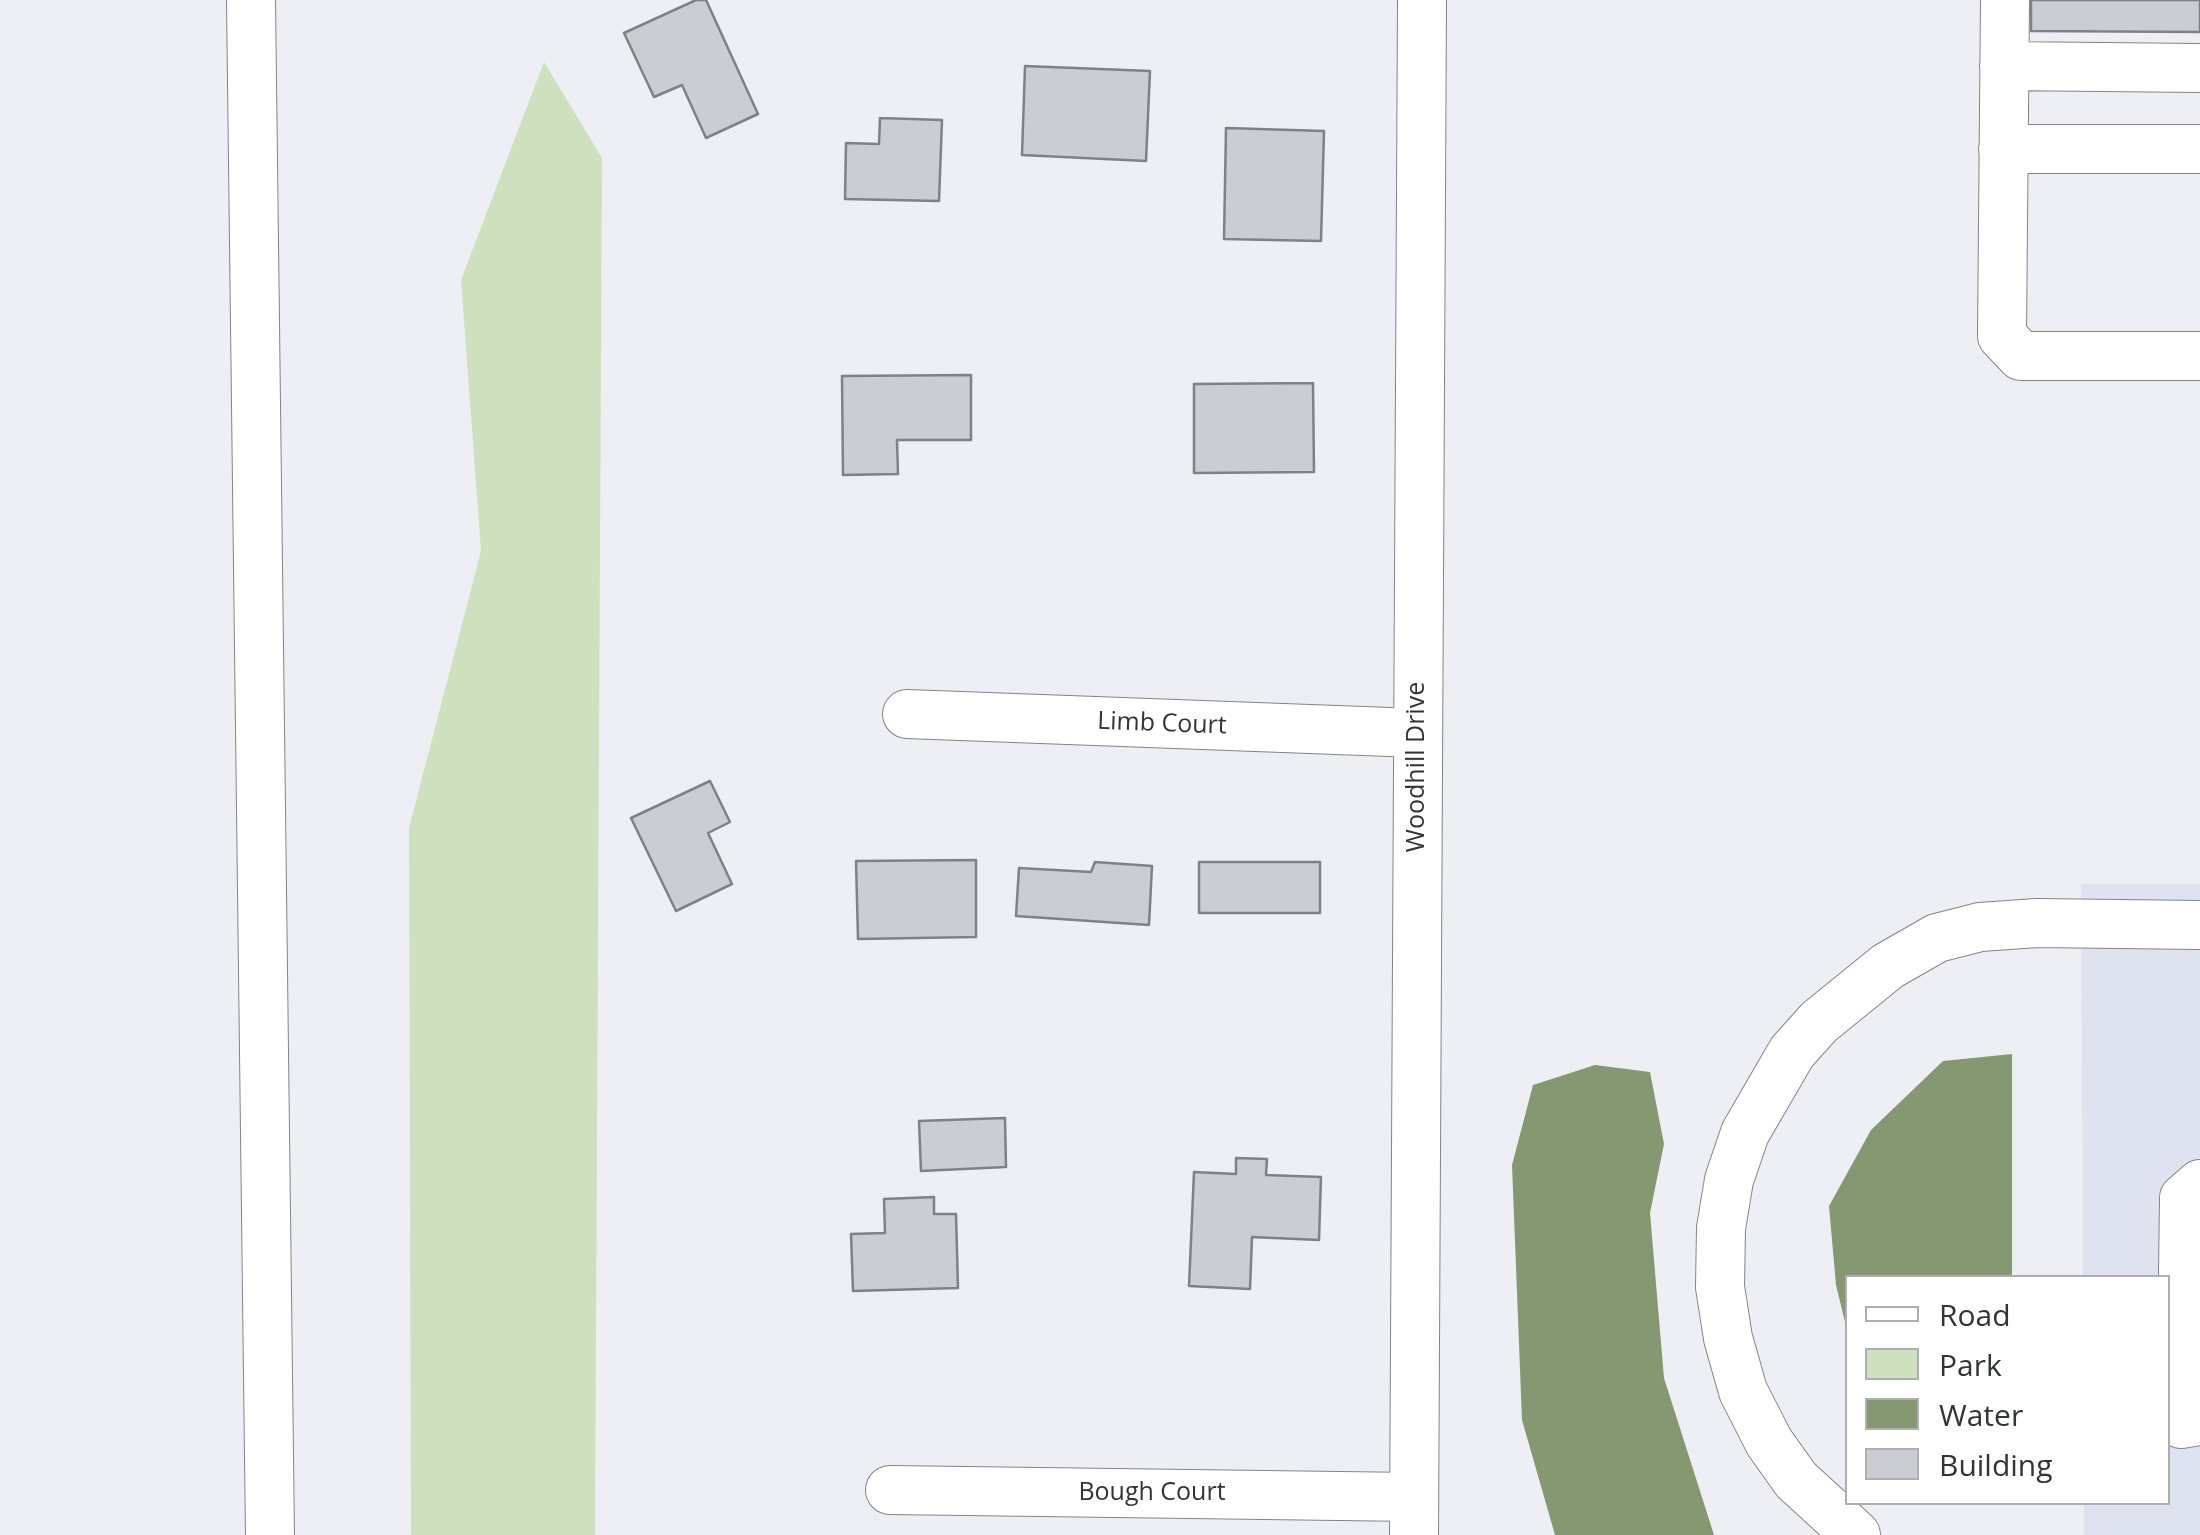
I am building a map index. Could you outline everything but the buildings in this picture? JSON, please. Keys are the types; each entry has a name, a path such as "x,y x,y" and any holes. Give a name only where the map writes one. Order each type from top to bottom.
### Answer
{"street":[{"path":"251,0 270,1535"},
{"name":"Woodhill Drive","path":"1414,1516 1422,0"},
{"path":"2005,0 2002,336 2021,356 2200,356"},
{"path":"2004,66 2200,68"},
{"path":"2004,150 2200,149"},
{"name":"Limb Court","path":"907,714 1418,734"},
{"path":"1856,1535 1796,1480 1769,1442 1743,1391 1728,1338 1720,1287 1721,1228 1729,1180 1745,1134 1792,1052 1819,1022 1888,966 1938,938 1980,927 2037,923 2200,925"},
{"path":"2200,1184 2184,1198 2181,1424 2200,1421"},
{"name":"Bough Court","path":"890,1490 1414,1516"}],"shaded area":[{"path":"2081,884 2200,884 2200,1535 2084,1535 2084,1505 2170,1505 2170,1275 2083,1275"}],"green space":[{"path":"544,62 602,158 595,1535 411,1535 409,828 481,551 461,280"}],"water":[{"path":"2012,1054 2012,1275 1845,1275 1845,1322 1836,1285 1829,1206 1871,1130 1943,1061"},
{"path":"1595,1065 1650,1072 1664,1144 1650,1213 1664,1378 1714,1535 1555,1535 1522,1420 1512,1165 1533,1085"}]}
